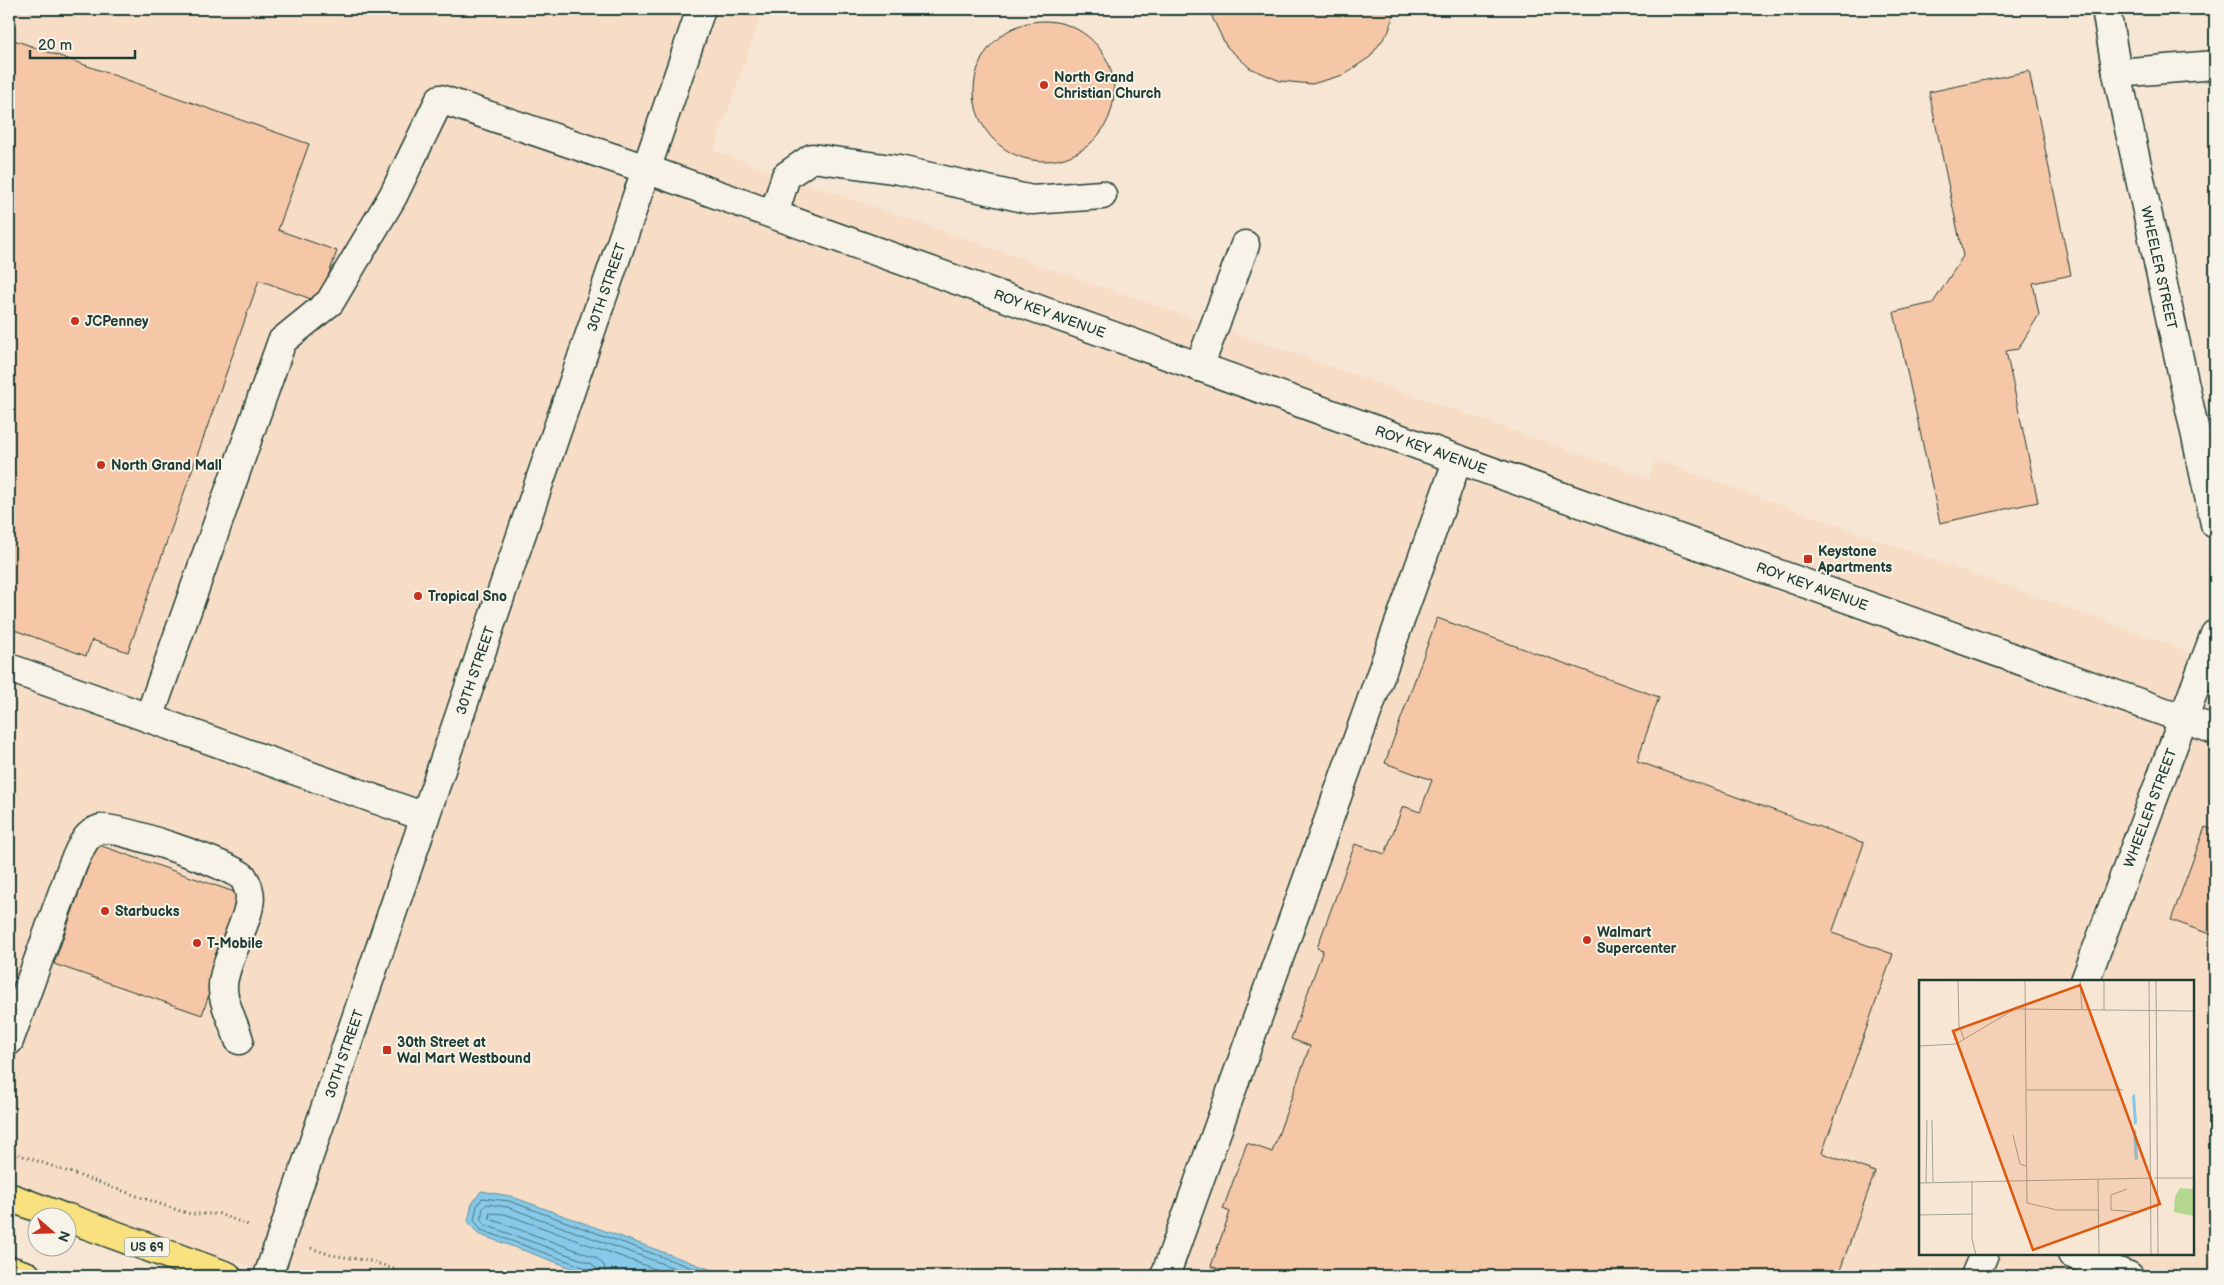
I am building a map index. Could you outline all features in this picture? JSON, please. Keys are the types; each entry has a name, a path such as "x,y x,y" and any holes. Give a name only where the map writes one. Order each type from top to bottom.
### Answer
{"main road":[{"name":"US 69","path":"9,1197 39,1208"},
{"name":"US 69","path":"78,1222 227,1276"},
{"path":"9,1270 27,1276"}],"street":[{"name":"30TH STREET","path":"268,1276 701,9"},
{"name":"WHEELER STREET","path":"2106,9 2117,73 2215,524"},
{"path":"2117,73 2215,65"},
{"name":"ROY KEY AVENUE","path":"149,718 282,341 330,302 393,196 440,99 774,214 2215,730"},
{"path":"774,214 786,176 812,158 899,170 1032,200 1102,195"},
{"path":"1200,367 1246,245"},
{"path":"1165,1276 1458,460"},
{"name":"WHEELER STREET","path":"2085,980 2215,634"},
{"path":"9,668 425,817"},
{"path":"9,1041 73,864 87,836 101,829 125,831 223,866 243,878 250,893 248,907 222,989 240,1040"},
{"path":"1975,1276 1984,1255"},
{"path":"2075,1255 2129,1276"}],"path":[{"path":"9,1151 180,1211 191,1214 219,1214 243,1222"},
{"path":"326,1254 371,1261 414,1276"}],"shaded area":[{"path":"9,9 763,9 714,151 1649,478 1656,460 2215,661 2215,1276 275,1276 9,1181"}],"water":[{"path":"481,1191 510,1196 728,1276 594,1276 478,1234 468,1221 472,1204"}],"building":[{"path":"1211,9 1395,9 1389,31 1370,57 1343,75 1312,84 1280,81 1250,68 1226,46 1212,17"},
{"name":"North Grand Christian Church","path":"1044,21 1071,27 1083,33 1093,42 1102,52 1108,64 1114,91 1108,118 1102,130 1093,140 1083,149 1071,155 1044,161 1017,155 1005,149 995,140 986,130 980,118 974,91 980,64 986,52 995,42 1005,33 1017,27"},
{"name":"North Grand Mall","path":"14,40 309,144 278,230 337,251 319,302 259,280 128,652 92,640 86,656 9,628 9,56"},
{"path":"2029,71 2071,275 2033,283 2039,315 2018,349 2006,351 2038,502 1940,523 1894,312 1933,303 1963,256 1929,92"},
{"name":"Walmart Supercenter","path":"1437,618 1659,697 1637,761 1864,843 1832,933 1893,954 1822,1153 1875,1172 1838,1276 1235,1276 1211,1266 1230,1212 1223,1209 1247,1143 1272,1152 1310,1046 1291,1039 1323,950 1317,948 1355,844 1385,854 1403,806 1420,812 1432,780 1385,763"},
{"path":"2205,827 2215,831 2215,936 2171,920"},
{"path":"96,844 243,895 202,1015 54,964"}],"place":[{"name":"North Grand Christian Church","path":"1044,85"},
{"name":"JCPenney","path":"75,321"},
{"name":"North Grand Mall","path":"101,465"},
{"name":"Keystone Apartments","path":"1808,559"},
{"name":"Tropical Sno","path":"418,596"},
{"name":"Starbucks","path":"105,911"},
{"name":"Walmart Supercenter","path":"1587,940"},
{"name":"T-Mobile","path":"197,943"},
{"name":"30th Street at Wal Mart Westbound","path":"387,1050"}]}
